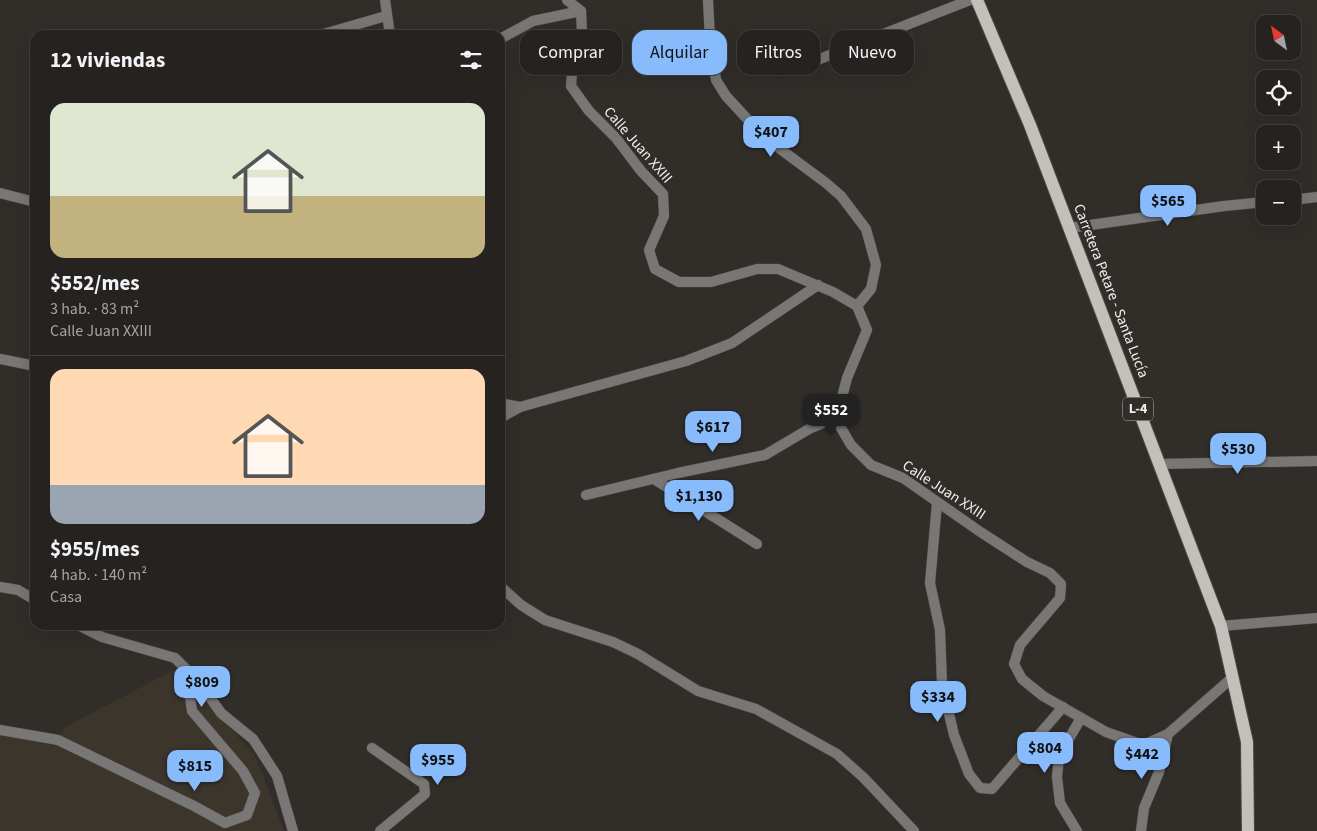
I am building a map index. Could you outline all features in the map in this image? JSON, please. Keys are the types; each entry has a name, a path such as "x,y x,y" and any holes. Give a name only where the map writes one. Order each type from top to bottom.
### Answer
{"main road":[{"name":"Carretera Petare - Santa Lucía","path":"977,0 1030,125 1222,626 1247,742 1248,831"}],"street":[{"path":"385,0 389,30"},
{"path":"567,0 582,11"},
{"path":"708,0 710,40 716,80 726,96 764,137 841,196 866,229 876,265 871,289 858,306"},
{"path":"820,59 970,0"},
{"path":"505,36 533,21 582,11"},
{"name":"Calle Juan XXIII","path":"582,11 582,33 574,58 570,86 589,111 616,138 641,171 663,194 664,216 649,250 655,268 679,282 711,282 757,269 778,269 818,285 858,306 868,330 847,378 840,404 841,428 851,445 871,465 903,478 1027,562 1050,574 1061,584 1060,598 1020,645 1014,664 1022,679 1043,696 1106,732 1143,745 1168,734 1233,677"},
{"path":"337,30 386,16"},
{"path":"0,193 30,201"},
{"path":"1301,199 1317,198"},
{"path":"1069,228 1256,203"},
{"path":"505,415 520,407 686,361 732,343 818,285"},
{"path":"0,359 30,365"},
{"path":"505,404 520,407"},
{"path":"586,496 765,455 809,429 840,416"},
{"path":"1159,464 1317,461"},
{"path":"654,479 757,544"},
{"path":"938,503 930,583 940,630 942,684 954,735 969,774 980,788 992,789 1063,707"},
{"path":"0,587 18,590 30,597"},
{"path":"505,591 521,605 545,620 613,642 638,654 698,690 756,709 836,754 864,778 914,831"},
{"path":"1222,626 1317,618"},
{"path":"88,630 102,637 175,658 198,682 221,713 253,739 277,776 293,831"},
{"path":"0,730 58,740 225,823 247,815 255,794 243,772 192,711 189,690 198,682"},
{"path":"1077,831 1060,803 1057,777 1059,756 1081,718"},
{"path":"1141,831 1144,808 1159,772 1168,734"},
{"path":"372,748 424,784 426,789 425,794 380,831"}],"shaded area":[{"path":"176,669 254,754 284,831 0,831 0,735 55,746 65,727"}]}
